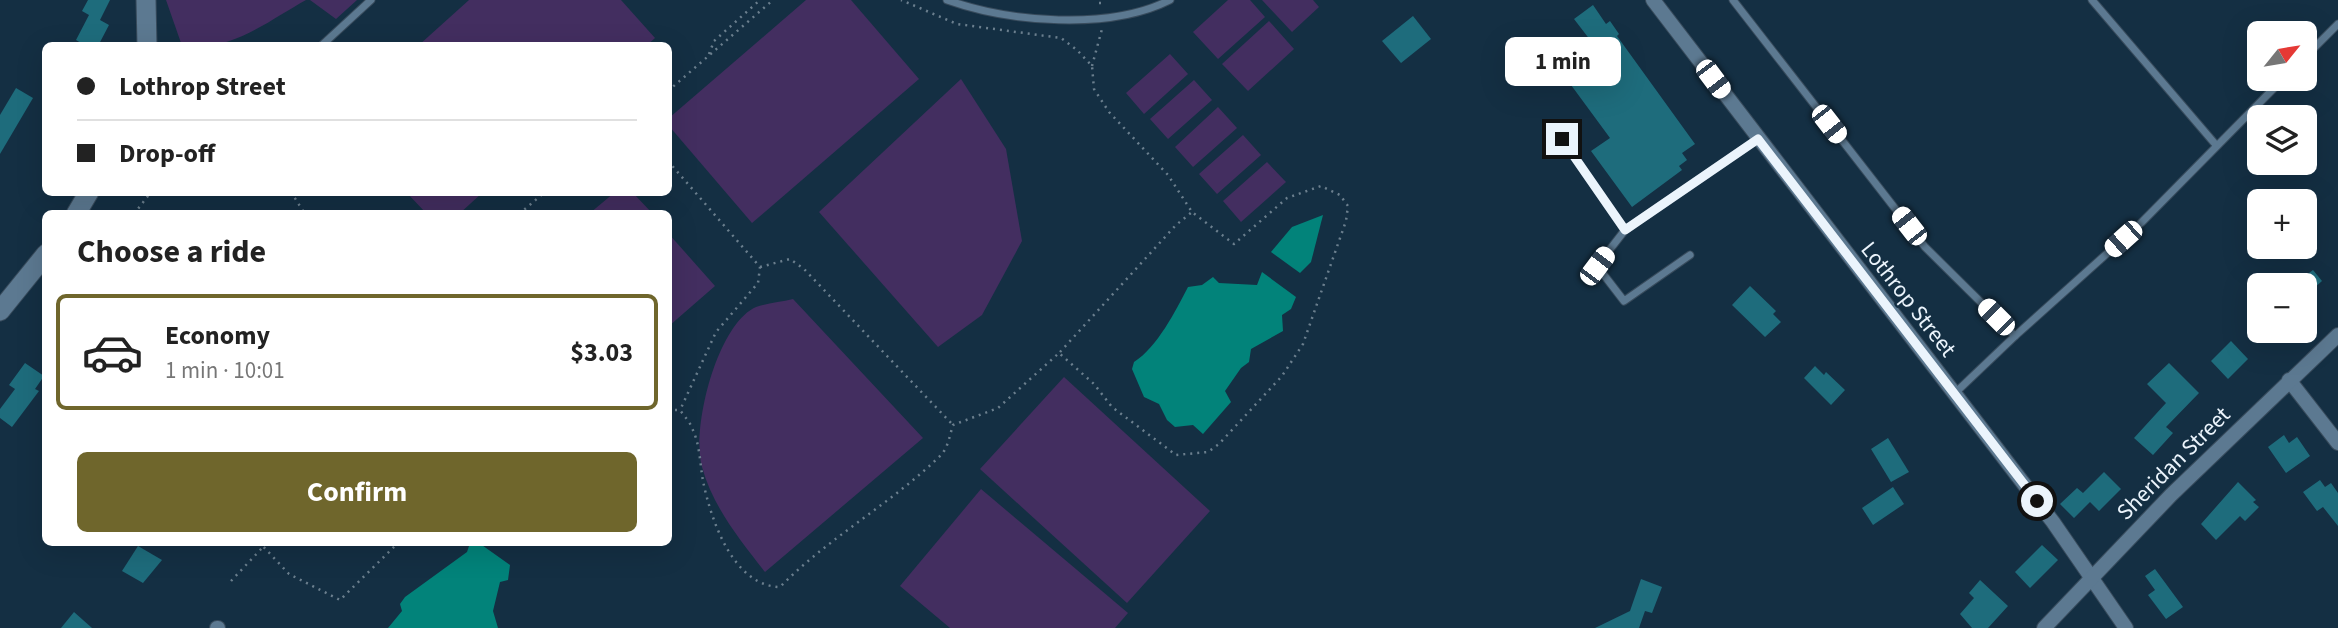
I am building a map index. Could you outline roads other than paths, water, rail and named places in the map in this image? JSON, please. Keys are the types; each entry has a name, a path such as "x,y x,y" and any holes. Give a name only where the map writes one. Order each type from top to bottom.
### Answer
{"street":[{"path":"146,0 147,42"},
{"name":"Lothrop Street","path":"1653,0 2053,522 2126,628"},
{"path":"0,311 42,259"},
{"name":"Sheridan Street","path":"2044,628 2171,495 2338,335"},
{"path":"2289,380 2338,443"}],"lane":[{"path":"325,42 371,0"},
{"path":"947,0 1014,16 1106,18 1137,12 1170,0"},
{"path":"1733,0 1926,247 2015,336"},
{"path":"2092,0 2216,145"},
{"path":"2317,45 2338,24"},
{"path":"1954,394 2141,223 2271,91"},
{"path":"1562,139 1625,230"},
{"path":"1690,256 1623,300 1597,266 1625,230 1758,139"}]}
